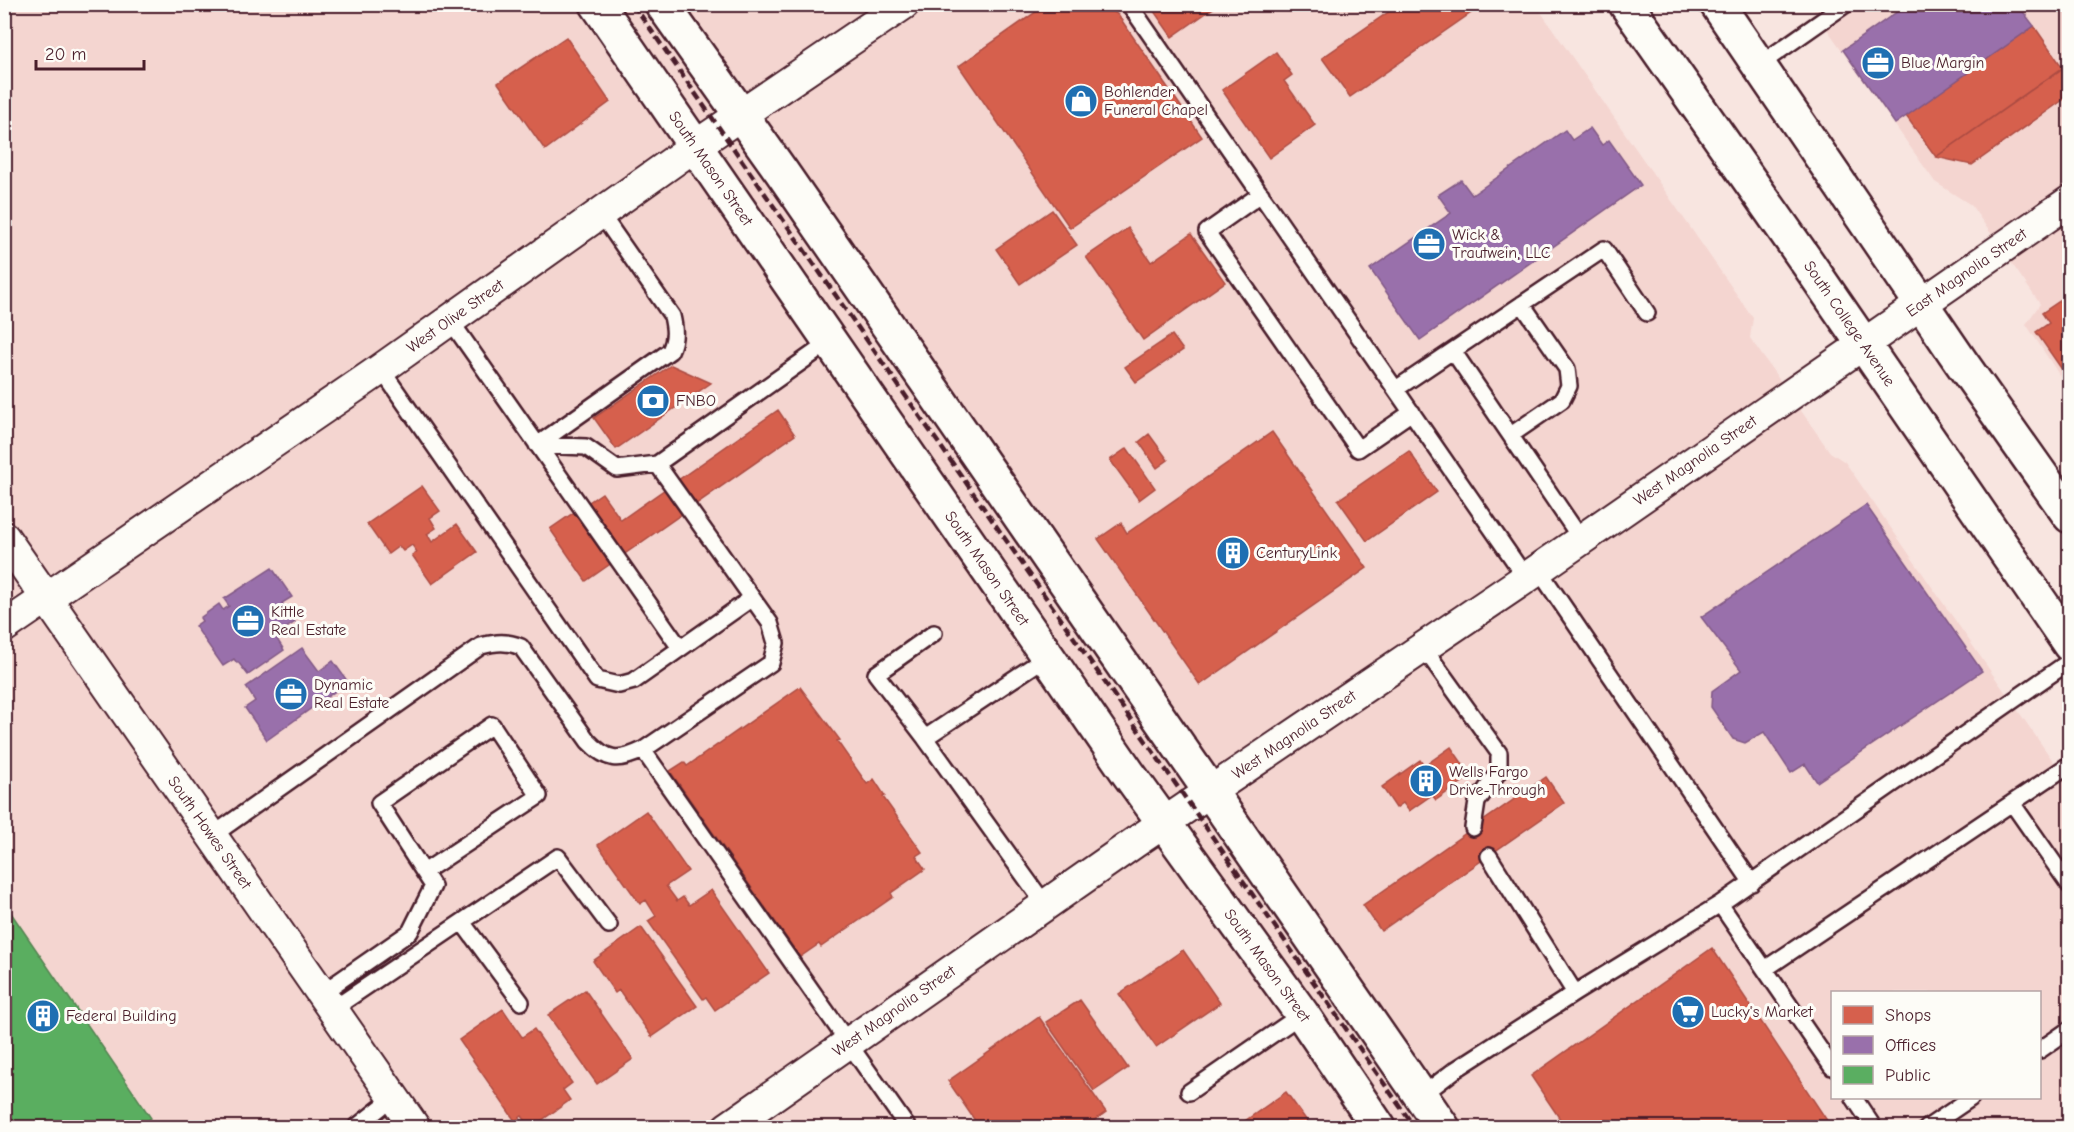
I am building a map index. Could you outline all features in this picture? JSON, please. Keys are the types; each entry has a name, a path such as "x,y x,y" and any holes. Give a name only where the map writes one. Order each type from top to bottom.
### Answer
{"main road":[{"name":"South Mason Street","path":"597,4 1163,824 1302,1014 1380,1128"},
{"name":"South College Avenue","path":"1626,4 2070,645"},
{"path":"1718,4 1961,362 2070,516"},
{"path":"669,7 741,116 1443,1128"}],"street":[{"name":"West Olive Street","path":"4,627 381,369 695,146 904,4"},
{"name":"East Magnolia Street","path":"1863,344 2070,201"},
{"name":"West Magnolia Street","path":"727,1128 1163,824 1788,398 1863,344"},
{"name":"South Howes Street","path":"4,537 415,1128"}],"lane":[{"path":"1129,4 1412,412 1532,573 1752,883"},
{"path":"1759,65 1846,4"},
{"path":"1261,194 1207,232 1358,449 1412,412"},
{"path":"537,445 670,351 674,341 675,329 672,316 601,214"},
{"path":"1396,389 1604,249 1647,313"},
{"path":"1511,435 1562,400 1569,386 1567,369 1522,304"},
{"path":"450,320 680,648"},
{"path":"537,445 586,447 617,469 657,464 831,341"},
{"path":"1453,351 1581,539"},
{"path":"381,369 597,680 619,685 634,681 752,598"},
{"path":"213,835 481,646 497,642 521,647 588,741 600,754 616,758 629,757 643,750 771,663 776,643 770,623 657,464"},
{"path":"934,633 876,674 1046,906"},
{"path":"1423,647 1499,753 1499,771 1477,802 1473,828"},
{"path":"925,738 1048,656"},
{"path":"1421,1096 1455,1070 1752,883 2070,661"},
{"path":"328,1001 410,932 433,886 424,872 380,803 492,725 539,795 424,872"},
{"path":"643,750 908,1128"},
{"path":"1765,969 2070,764"},
{"path":"2012,803 2070,886"},
{"path":"1488,856 1575,993"},
{"path":"328,1001 462,922 558,857 609,925"},
{"path":"1720,904 1831,1064"},
{"path":"462,922 521,1002"},
{"path":"1189,1092 1302,1014"},
{"path":"2041,1049 2070,1029"},
{"path":"355,1128 394,1098"},
{"path":"1855,1099 1874,1128"},
{"path":"1927,1128 1970,1099"}],"shaded area":[{"path":"5,5 1536,5 1753,318 1750,338 1830,452 1845,462 2069,784 2069,1127 5,1128"},
{"path":"1810,5 2069,5 2069,390 2026,324 2040,304 1971,205 1935,182"}],"building: Shops":[{"name":"Bohlender Funeral Chapel","path":"1047,4 1103,4 1118,15 1202,137 1070,228 959,66"},
{"path":"1149,4 1219,4 1172,37"},
{"path":"1400,4 1484,4 1350,97 1322,58"},
{"path":"2034,26 2063,68 1936,157 1906,116"},
{"path":"566,37 610,102 545,150 498,83"},
{"path":"1276,52 1292,75 1284,81 1315,125 1269,158 1222,90"},
{"path":"2068,64 2070,95 1972,165 1936,157"},
{"path":"1052,210 1077,245 1020,284 996,249"},
{"path":"1128,228 1151,262 1191,234 1225,282 1143,340 1086,257"},
{"path":"2070,294 2070,381 2036,332 2049,323 2042,313"},
{"path":"1172,335 1183,350 1136,382 1125,367"},
{"name":"FNBO","path":"671,365 711,383 616,449 594,418"},
{"path":"778,410 795,435 586,581 550,529 602,493 621,520"},
{"name":"CenturyLink","path":"1272,432 1367,568 1200,685 1098,539 1121,523 1127,533"},
{"path":"1149,434 1168,460 1157,468 1139,442"},
{"path":"1127,448 1155,488 1139,500 1110,460"},
{"path":"1409,451 1437,492 1367,541 1338,500"},
{"path":"422,486 440,511 430,518 436,528 427,534 432,542 457,524 477,552 432,584 412,555 417,552 412,545 403,551 399,546 388,554 367,524"},
{"path":"800,687 840,740 837,741 867,784 874,779 885,796 883,797 922,852 916,856 925,869 891,893 893,897 821,947 819,944 800,957 670,771 684,762 687,766"},
{"name":"Wells Fargo Drive-Through","path":"1451,747 1471,776 1436,800 1432,795 1409,811 1403,803 1396,808 1382,787 1420,760 1424,766"},
{"path":"1546,777 1564,803 1381,931 1363,905"},
{"path":"646,811 688,871 666,886 677,901 683,897 689,905 711,890 769,973 715,1010 706,997 703,999 648,921 656,916 646,900 640,904 598,845"},
{"path":"641,927 697,1006 652,1037 619,990 615,993 593,961"},
{"name":"Lucky's Market","path":"1712,948 1832,1128 1566,1128 1531,1076"},
{"path":"1183,950 1220,1003 1156,1047 1119,994"},
{"path":"585,990 633,1059 597,1084 548,1015"},
{"path":"1080,1000 1128,1068 1094,1091 1046,1022"},
{"path":"503,1009 522,1037 534,1029 572,1083 563,1090 570,1100 531,1128 522,1116 515,1121 459,1040"},
{"path":"1039,1017 1106,1112 1084,1128 980,1128 948,1081"},
{"path":"1286,1092 1312,1128 1235,1128"}],"building: Offices":[{"path":"1908,4 2028,4 2021,9 2034,26 1895,124 1843,50"},
{"path":"1590,128 1602,145 1609,140 1641,185 1420,340 1370,269 1451,213 1438,195 1461,180 1472,195 1565,130 1572,140"},
{"path":"1866,505 1982,671 1817,782 1805,764 1791,773 1764,732 1745,743 1733,739 1711,707 1712,691 1741,670 1701,617"},
{"name":"Kittle Real Estate","path":"272,568 292,597 282,603 295,622 275,636 284,650 248,675 234,659 223,666 195,626 202,621 200,618 219,604 223,610 229,606 224,599"},
{"name":"Dynamic Real Estate","path":"302,648 319,671 333,661 348,682 267,740 245,708 255,701 246,687"}],"building: Public":[{"name":"Federal Building","path":"9,910 151,1118 137,1128 4,1128 4,914"}],"railway":[{"path":"633,4 1415,1128"}],"place":[{"name":"Blue Margin","path":"1878,63"},
{"name":"Bohlender Funeral Chapel","path":"1081,101"},
{"name":"Wick & Trautwein, LLC","path":"1429,244"},
{"name":"FNBO","path":"653,401"},
{"name":"CenturyLink","path":"1233,553"},
{"name":"Kittle Real Estate","path":"248,621"},
{"name":"Dynamic Real Estate","path":"291,694"},
{"name":"Wells Fargo Drive-Through","path":"1426,781"},
{"name":"Lucky's Market","path":"1688,1012"},
{"name":"Federal Building","path":"43,1016"}]}
